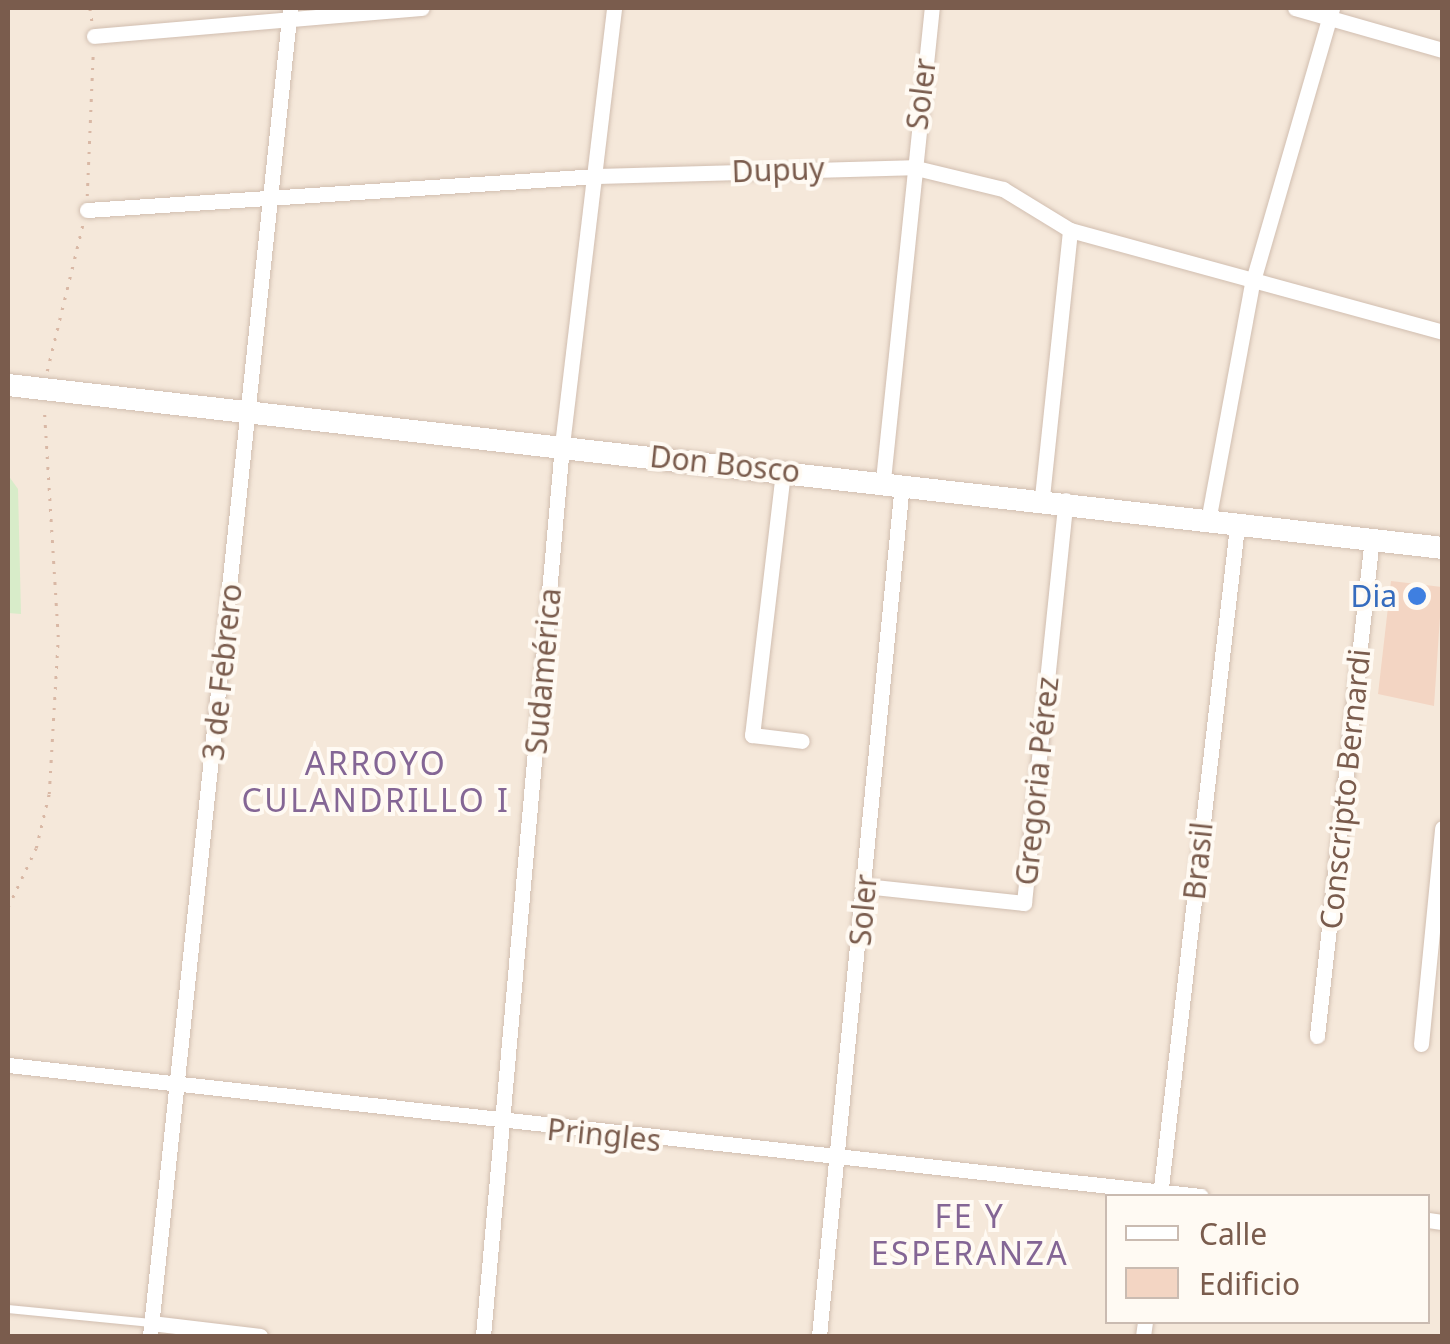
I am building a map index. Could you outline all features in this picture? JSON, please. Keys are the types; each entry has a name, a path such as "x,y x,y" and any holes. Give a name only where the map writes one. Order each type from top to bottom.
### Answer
{"main road":[{"name":"Don Bosco","path":"8,385 783,472 1042,496 1237,526 1442,548"}],"street":[{"path":"94,36 289,16 422,8"},
{"name":"Sudamérica","path":"483,1336 505,1125 562,445 614,8"},
{"name":"Soler","path":"818,1336 865,886 912,166 932,8"},
{"path":"1295,8 1331,11 1442,50"},
{"path":"1208,521 1252,284 1331,11"},
{"name":"3 de Febrero","path":"150,1330 289,16"},
{"name":"Dupuy","path":"87,210 269,203 597,176 912,166 1002,189 1070,230 1252,284 1442,332"},
{"path":"1042,496 1070,230"},
{"path":"783,472 752,734 802,740"},
{"name":"Gregoria Pérez","path":"865,886 1024,903 1066,500"},
{"name":"Brasil","path":"1161,1194 1237,526"},
{"name":"Conscripto Bernardi","path":"1317,1036 1372,541"},
{"path":"1421,1044 1442,828"},
{"name":"Pringles","path":"8,1065 505,1125 838,1157 1161,1194"},
{"path":"150,1330 260,1336"}],"lane":[{"path":"8,1309 150,1330"}],"path":[{"path":"8,907 36,848 49,794 58,637 42,390"}],"shaded area":[{"path":"8,8 1442,8 1442,1336 8,1336"}],"green space":[{"path":"8,475 18,489 21,614 8,613"}],"building":[{"path":"1391,581 1442,587 1434,706 1378,694"}],"place":[{"name":"Dia","path":"1417,596"}],"district":[{"name":"ARROYO CULANDRILLO I","path":"376,782"},
{"name":"FE Y ESPERANZA","path":"970,1236"}]}
